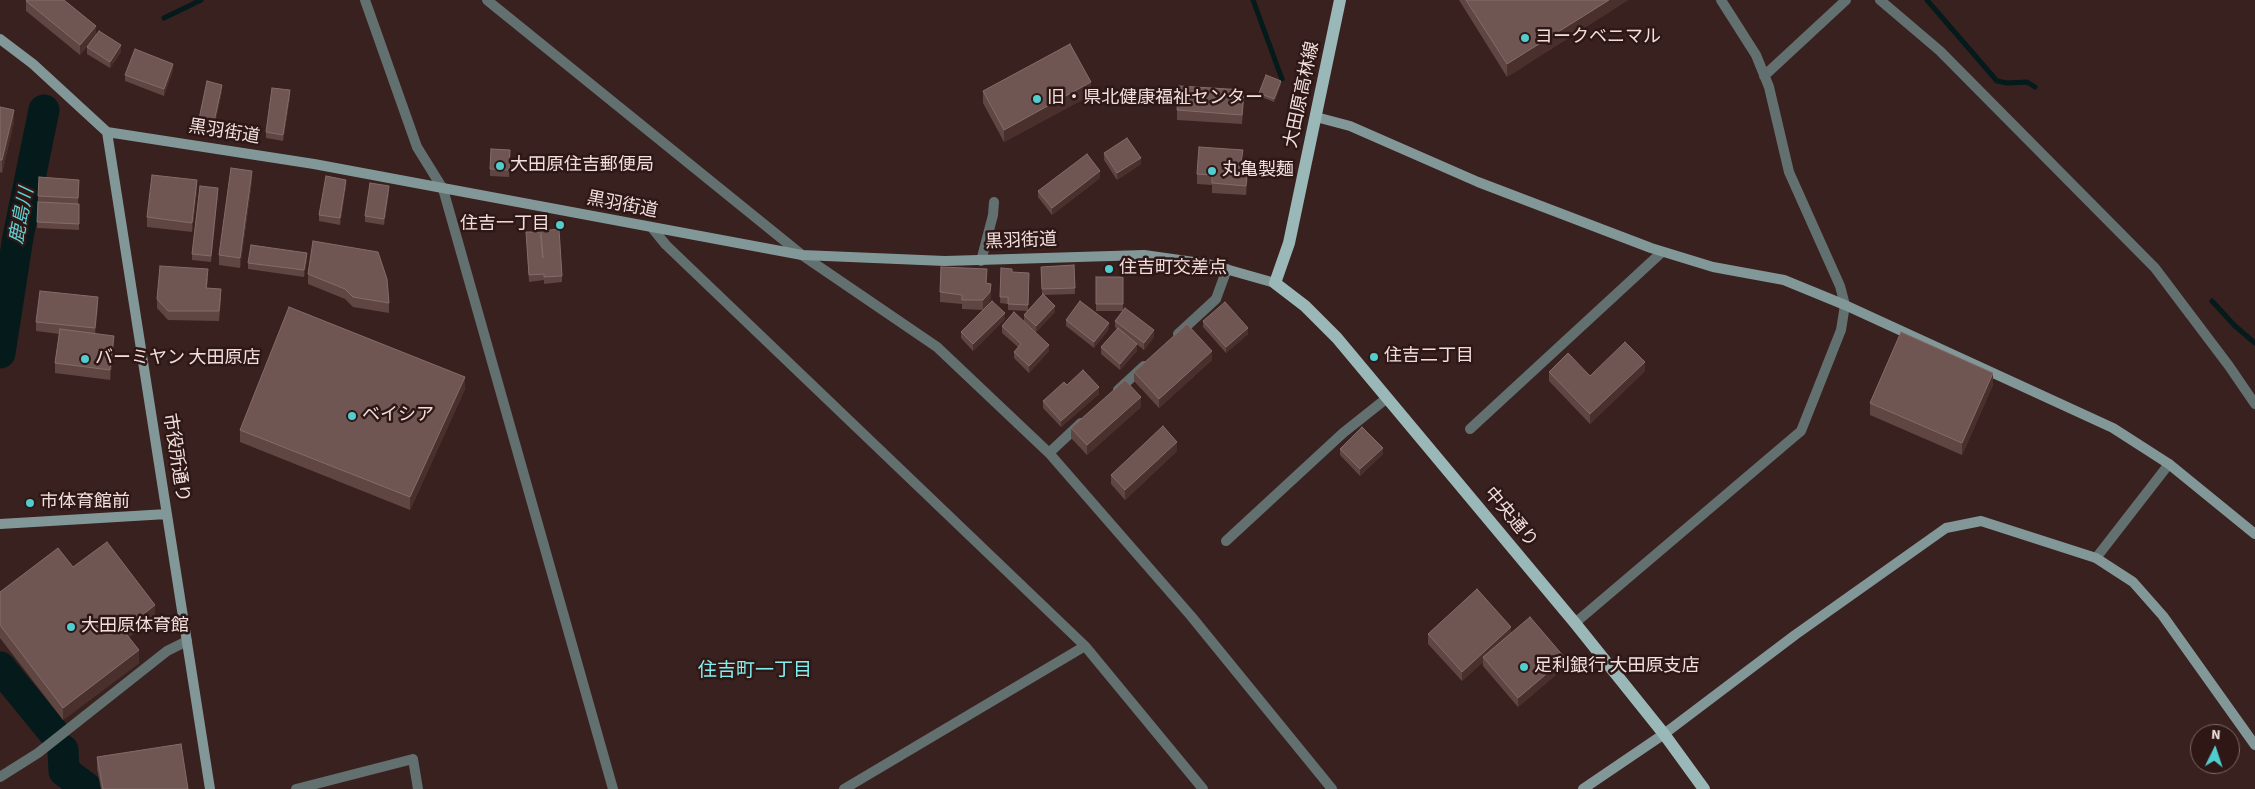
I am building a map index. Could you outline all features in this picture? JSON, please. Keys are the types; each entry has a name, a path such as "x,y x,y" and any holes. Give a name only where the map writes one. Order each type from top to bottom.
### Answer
{"main road":[{"name":"大田原高林線","path":"1275,283 1289,243 1340,0"},
{"name":"中央通り","path":"1275,283 1305,306 1337,338 1575,623 1664,734 1704,789"}],"street":[{"path":"365,0 417,147 444,189 613,789"},
{"path":"487,0 802,255 937,347 1048,453 1191,616 1332,789"},
{"path":"1575,623 1801,431 1841,330 1845,305 1840,286 1789,172 1764,76 1756,55 1721,0"},
{"path":"1764,76 1846,0"},
{"path":"1880,0 1940,51 2155,268 2229,366 2255,404"},
{"path":"0,39 33,64 107,132"},
{"path":"1316,117 1350,126 1478,182 1662,252 1713,268 1784,280 1845,305 2113,428 2169,464 2255,534"},
{"name":"黒羽街道","path":"107,132 251,154 802,255 872,259 981,260 1124,254 1172,257 1227,268 1275,283"},
{"name":"市役所通り","path":"107,132 210,789"},
{"path":"981,260 993,215 994,202"},
{"path":"654,229 666,245 1085,646 1203,789"},
{"path":"1470,429 1662,252"},
{"path":"1173,339 1216,299 1227,268"},
{"path":"1107,400 1151,359"},
{"path":"1226,541 1343,433 1387,398"},
{"path":"1048,453 1092,413"},
{"path":"2096,558 2169,464"},
{"path":"0,524 167,514"},
{"path":"1583,789 1664,734 1795,635 1946,528 1981,521 2096,558 2133,582 2163,616 2255,745"},
{"path":"0,777 38,753 167,651 187,641"},
{"path":"844,789 1085,646"},
{"path":"296,789 413,759 418,789"}],"building":[{"path":"27,0 64,0 96,26 80,45"},
{"name":"ヨークベニマル","path":"1466,0 1609,0 1507,64"},
{"path":"99,31 121,45 110,62 87,47"},
{"name":"旧・県北健康福祉センター","path":"1070,44 1091,82 1004,130 983,91"},
{"path":"135,49 173,64 164,89 125,75"},
{"path":"1266,75 1281,81 1274,99 1259,93"},
{"path":"207,81 222,85 214,122 199,119"},
{"path":"1179,86 1244,90 1242,115 1177,110"},
{"path":"272,88 290,90 283,135 266,132"},
{"path":"0,107 14,110 2,160 0,160"},
{"path":"1127,138 1141,158 1117,173 1104,153"},
{"path":"1199,147 1243,150 1241,163 1248,164 1246,186 1212,183 1212,175 1197,174"},
{"name":"大田原住吉郵便局","path":"491,149 510,150 509,170 490,169"},
{"path":"1087,154 1100,171 1052,208 1038,191"},
{"path":"231,168 252,171 240,258 219,255"},
{"path":"152,175 197,180 192,223 147,217"},
{"path":"326,176 346,180 340,218 319,215"},
{"path":"39,177 79,180 78,198 38,196"},
{"path":"370,183 389,186 384,219 365,216"},
{"path":"200,186 218,188 211,256 192,254"},
{"path":"38,202 79,204 79,224 37,222"},
{"path":"559,229 562,276 544,277 544,274 529,275 526,232 540,232 543,258 541,231"},
{"path":"313,241 378,252 387,279 389,303 353,297 345,289 308,274"},
{"path":"251,245 307,253 304,270 248,263"},
{"path":"1074,265 1075,288 1042,289 1041,267"},
{"path":"160,266 208,269 206,288 221,289 219,311 168,311 157,299"},
{"path":"941,267 987,269 986,283 991,284 990,292 983,300 962,300 962,295 940,292"},
{"path":"1001,268 1012,269 1012,272 1029,273 1028,305 1008,304 1008,297 1000,297"},
{"path":"1096,277 1123,277 1123,304 1096,304"},
{"path":"40,291 98,297 95,328 36,322"},
{"path":"1043,294 1055,306 1036,326 1024,315"},
{"path":"992,301 1005,313 973,344 961,332"},
{"path":"1080,301 1109,323 1094,342 1066,320"},
{"path":"1225,302 1248,328 1226,347 1203,321"},
{"name":"ベイシア","path":"289,307 465,377 410,497 240,430"},
{"path":"1125,308 1154,330 1144,343 1115,321"},
{"path":"1014,312 1049,345 1029,366 1014,352 1021,344 1002,326"},
{"path":"1187,324 1212,351 1159,399 1134,372"},
{"path":"1118,328 1137,344 1120,364 1101,347"},
{"name":"バーミヤン 大田原店","path":"60,329 114,336 110,370 55,363"},
{"path":"1901,332 1993,373 1962,443 1870,403"},
{"path":"1625,342 1645,362 1590,414 1549,372 1568,353 1590,376"},
{"path":"1083,370 1099,387 1061,421 1043,401 1064,382 1067,385"},
{"path":"1125,380 1141,397 1087,445 1071,428"},
{"path":"1163,426 1177,442 1125,490 1111,475"},
{"path":"1362,427 1383,448 1360,469 1340,449"},
{"name":"大田原体育館","path":"107,542 155,605 123,630 139,650 63,708 0,625 0,592 58,548 73,567"},
{"path":"1477,589 1511,627 1462,672 1428,634"},
{"name":"足利銀行 大田原支店","path":"1530,617 1565,658 1518,698 1483,657"},
{"path":"181,744 188,789 103,789 97,757"}],"waterway":[{"path":"164,18 201,0"},
{"path":"1253,0 1282,79"},
{"path":"1927,0 1997,81 2007,83 2027,82 2035,87"},
{"name":"鹿島川","path":"0,353 18,237 44,110"},
{"path":"2212,301 2235,326 2255,343"},
{"name":"鹿島川","path":"0,667 53,732"},
{"name":"鹿島川","path":"63,750 64,771 88,789"}],"place":[{"name":"ヨークベニマル","path":"1525,38"},
{"name":"旧・県北健康福祉センター","path":"1037,99"},
{"name":"大田原住吉郵便局","path":"500,166"},
{"name":"丸亀製麺","path":"1212,171"},
{"name":"住吉一丁目","path":"560,225"},
{"name":"住吉町交差点","path":"1109,269"},
{"name":"住吉二丁目","path":"1374,357"},
{"name":"バーミヤン 大田原店","path":"85,359"},
{"name":"ベイシア","path":"352,416"},
{"name":"市体育館前","path":"30,503"},
{"name":"大田原体育館","path":"71,627"},
{"name":"足利銀行 大田原支店","path":"1524,667"}],"district":[{"name":"住吉町一丁目","path":"755,672"}]}
